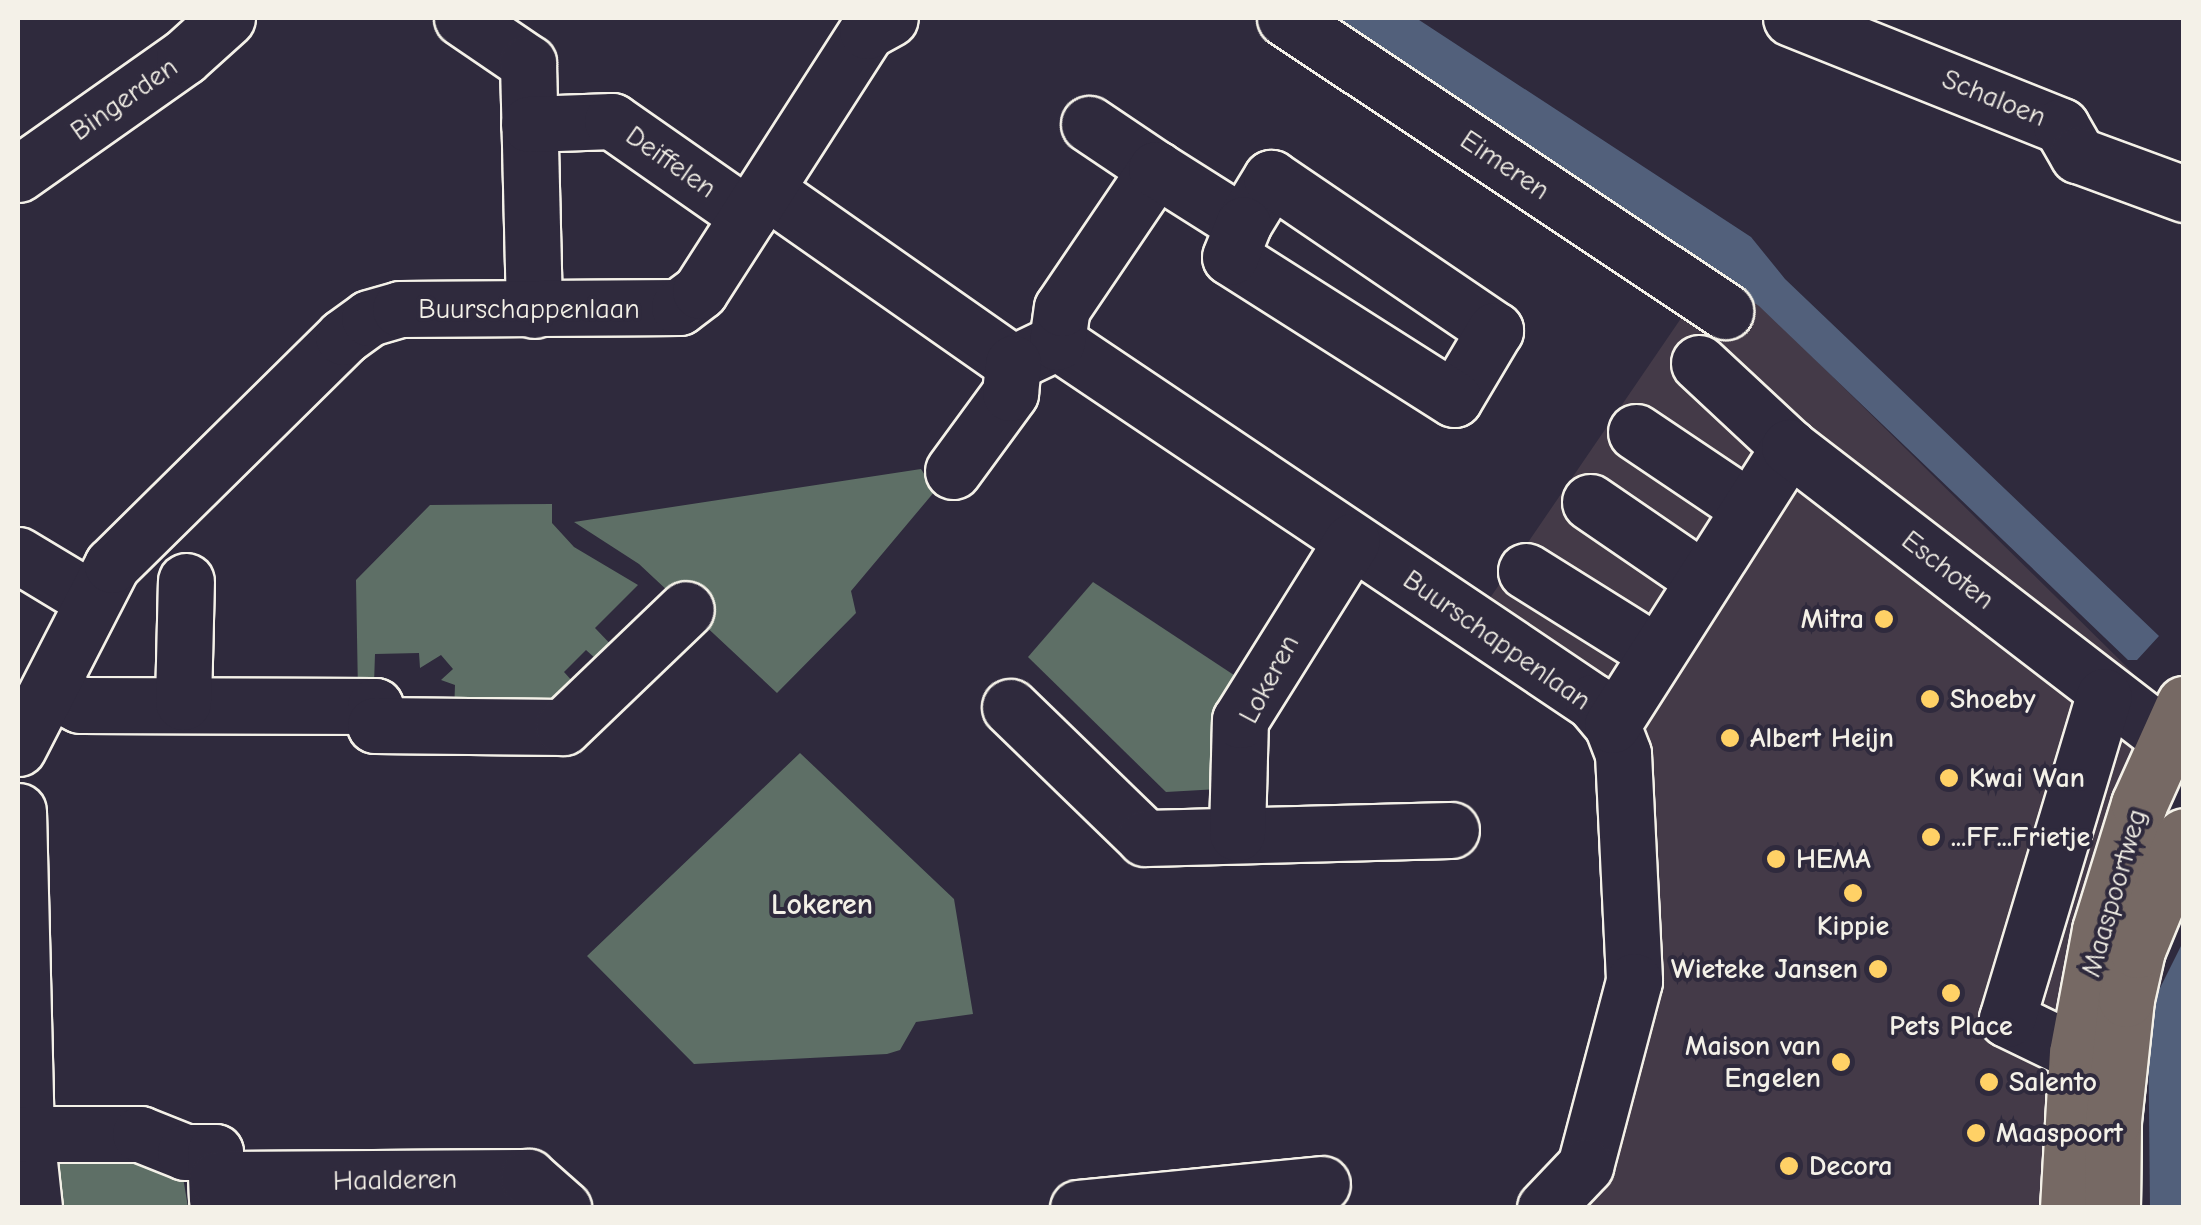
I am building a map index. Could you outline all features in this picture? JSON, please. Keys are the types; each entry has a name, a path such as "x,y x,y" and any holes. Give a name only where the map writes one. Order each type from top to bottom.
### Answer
{"main road":[{"name":"Maaspoortweg","path":"2068,1208 2077,1053 2118,867 2177,739"},
{"name":"Maaspoortweg","path":"2112,1208 2112,1121 2126,999 2173,860 2160,848 2184,792"}],"street":[{"name":"Bingerden","path":"18,174 184,57 227,18"},
{"path":"462,18 528,64 534,310"},
{"path":"758,204 867,31 890,18"},
{"name":"Eimeren","path":"1285,18 1725,311"},
{"name":"Schaloen","path":"1791,18 2061,126 2078,155 2184,194"},
{"name":"Deiffelen","path":"530,124 612,121 758,204"},
{"path":"1089,124 1244,224"},
{"path":"953,471 1010,394 1062,308 1156,170"},
{"path":"1271,178 1495,330 1444,416 1230,257 1244,224 1271,178"},
{"name":"Buurschappenlaan","path":"18,748 91,599 112,565 369,318 400,309 679,307 700,291 758,204 1035,353 1352,541 1592,702 1612,725 1624,754 1634,981 1585,1166 1545,1208"},
{"name":"Eschoten","path":"1699,363 1789,448 1858,496 2081,671 2104,696"},
{"path":"1636,432 1748,508"},
{"path":"1612,725 1654,651 1789,448"},
{"path":"1590,502 1701,578"},
{"name":"Lokeren","path":"1237,833 1240,720 1352,541"},
{"path":"18,555 91,599"},
{"path":"1526,570 1654,651"},
{"path":"183,702 186,581"},
{"path":"50,689 80,705 183,702 375,706 375,725 563,726 686,610"},
{"path":"2077,1053 2008,1019 2104,696"},
{"name":"Maaspoortweg","path":"2104,696 2177,739"},
{"path":"1010,707 1145,838 1451,830"},
{"path":"18,810 26,1134 34,1208"},
{"name":"Haalderen","path":"26,1134 140,1134 185,1152 215,1152 217,1193 528,1177 562,1208"},
{"path":"1078,1208 1322,1184"}],"shaded area":[{"path":"1714,270 1751,296 2132,672 2165,723 2057,1207 1558,1207 1610,1149 1601,688 1490,598"}],"green space":[{"path":"921,469 935,491 851,591 856,613 777,693 639,564 574,522"},
{"path":"552,504 552,523 574,547 638,585 595,628 619,653 605,667 586,650 564,672 584,694 544,707 454,713 455,685 441,680 453,669 441,655 420,668 419,653 375,654 374,684 358,693 356,580 430,505"},
{"path":"1093,582 1246,683 1219,789 1166,792 1028,657"},
{"path":"800,753 954,899 973,1014 916,1022 900,1050 887,1054 694,1064 587,956"},
{"path":"176,1136 188,1207 45,1207 42,1141"}],"water":[{"path":"1327,18 1416,18 1751,237 1785,279 2159,636 2137,660 2128,660 1759,306"},
{"path":"2183,942 2183,1207 2150,1207 2148,1012"}],"place":[{"name":"Mitra","path":"1884,619"},
{"name":"Shoeby","path":"1930,699"},
{"name":"Albert Heijn","path":"1730,738"},
{"name":"Kwai Wan","path":"1949,778"},
{"name":"...FF...Frietje","path":"1931,837"},
{"name":"HEMA","path":"1776,859"},
{"name":"Kippie","path":"1853,893"},
{"name":"Wieteke Jansen","path":"1878,969"},
{"name":"Pets Place","path":"1951,993"},
{"name":"Maison van Engelen","path":"1841,1062"},
{"name":"Salento","path":"1989,1082"},
{"name":"Maaspoort","path":"1976,1133"},
{"name":"Decora","path":"1789,1166"}],"district":[{"name":"Lokeren","path":"822,905"}]}
